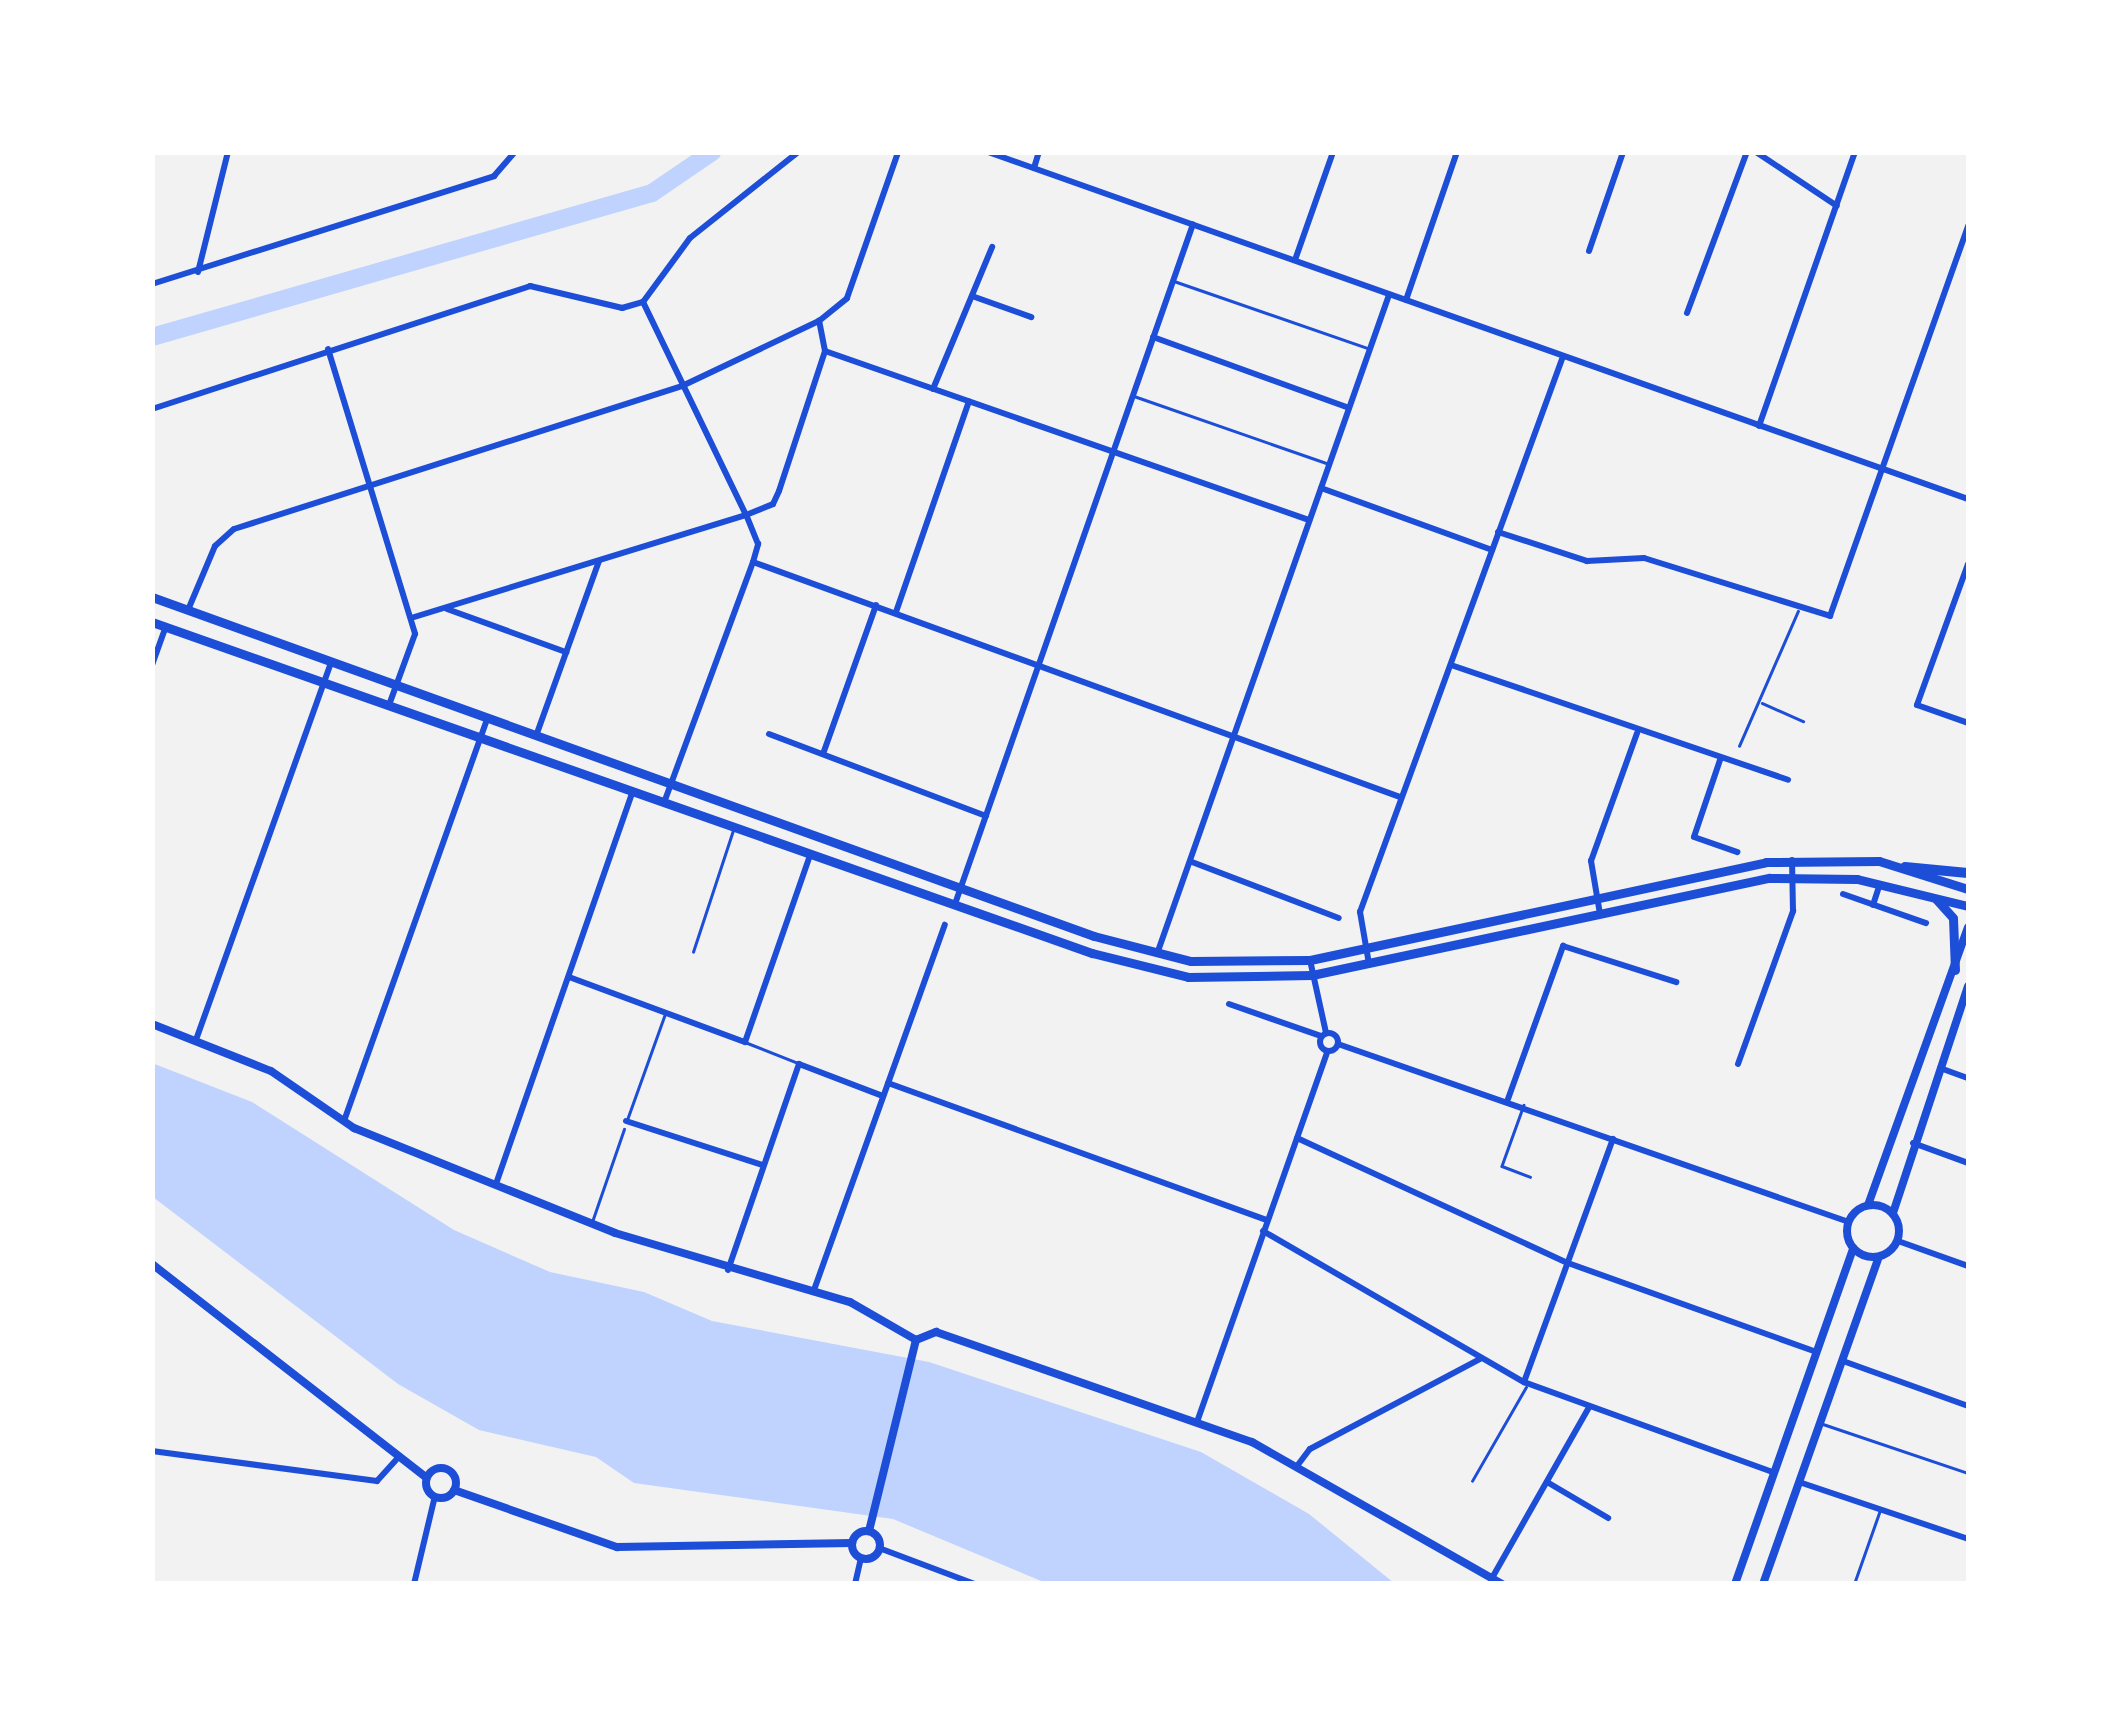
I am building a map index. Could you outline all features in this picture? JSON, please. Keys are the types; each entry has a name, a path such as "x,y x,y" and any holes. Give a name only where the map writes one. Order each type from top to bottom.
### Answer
{"highway":[{"path":"1905,867 1968,874"}],"main road":[{"path":"152,598 1157,954 1310,960 1792,860 1905,867 1968,889"},
{"path":"152,622 1151,970 1232,980 1312,976 1794,876 1880,884 1968,906"},
{"path":"1934,898 1953,918 1955,970"}],"street":[{"path":"198,272 228,152"},
{"path":"152,284 494,176 515,152"},
{"path":"642,302 690,238 798,152"},
{"path":"188,610 215,546 234,529 369,482 682,386 819,321 846,298 898,152"},
{"path":"988,152 1562,359 1968,499"},
{"path":"1034,168 1039,152"},
{"path":"1296,260 1333,152"},
{"path":"1406,300 1456,152"},
{"path":"1589,251 1624,152"},
{"path":"1687,313 1747,152"},
{"path":"1756,152 1837,206"},
{"path":"1760,426 1855,152"},
{"path":"955,904 1193,224"},
{"path":"1498,532 1588,561 1644,558 1798,611 1830,616 1968,226"},
{"path":"933,389 992,247"},
{"path":"152,408 328,349 544,284 599,304 642,302"},
{"path":"1157,954 1389,295"},
{"path":"972,296 1030,316"},
{"path":"642,302 758,544 665,800"},
{"path":"411,618 746,516 773,504 825,351 819,321"},
{"path":"1153,337 1349,408"},
{"path":"328,349 415,634 389,706"},
{"path":"825,351 1309,520"},
{"path":"1369,964 1360,912 1562,359"},
{"path":"896,612 969,401"},
{"path":"1321,488 1492,550"},
{"path":"536,736 600,560"},
{"path":"754,562 1400,797"},
{"path":"1968,564 1917,705 1968,723"},
{"path":"823,754 876,606"},
{"path":"446,609 566,652"},
{"path":"152,665 166,626"},
{"path":"197,1038 331,661"},
{"path":"1450,665 1637,733 1788,780"},
{"path":"344,1121 487,719"},
{"path":"1600,914 1591,861 1637,733"},
{"path":"769,734 986,816"},
{"path":"1720,760 1694,837 1737,852"},
{"path":"497,1181 634,789"},
{"path":"569,977 745,1042 811,852"},
{"path":"1738,1064 1792,911 1792,860"},
{"path":"1192,862 1340,918"},
{"path":"1873,905 1880,884"},
{"path":"1843,894 1926,923"},
{"path":"814,1290 945,924"},
{"path":"1848,1222 1868,1205 1968,927"},
{"path":"1508,1099 1563,946 1676,982"},
{"path":"1310,960 1328,1051"},
{"path":"1898,1241 1893,1213 1912,1143 1968,992"},
{"path":"1230,1004 1848,1222"},
{"path":"152,1024 197,1038 270,1071 344,1121 497,1181 591,1224 728,1270 814,1290 916,1340"},
{"path":"1197,1422 1328,1051 1338,1044"},
{"path":"728,1270 799,1064 884,1096"},
{"path":"1940,1068 1968,1078"},
{"path":"888,1083 1266,1220"},
{"path":"625,1125 762,1165"},
{"path":"1297,1138 1568,1263 1814,1351"},
{"path":"1526,1382 1614,1138"},
{"path":"1912,1143 1968,1163"},
{"path":"1868,1205 1893,1213"},
{"path":"1736,1584 1814,1351 1854,1248 1848,1222"},
{"path":"1263,1230 1480,1359 1526,1382 1773,1472"},
{"path":"1763,1584 1879,1257 1898,1241"},
{"path":"1898,1241 1968,1266"},
{"path":"1854,1248 1879,1257"},
{"path":"152,1264 396,1460 427,1478 435,1496 414,1584"},
{"path":"435,1496 454,1490 617,1547 852,1543 870,1527 910,1354 916,1340 936,1332 1197,1422 1297,1466 1502,1584"},
{"path":"1297,1466 1310,1448 1480,1359"},
{"path":"1843,1361 1968,1406"},
{"path":"1492,1578 1589,1407"},
{"path":"152,1450 377,1481 396,1460"},
{"path":"427,1478 447,1468 454,1490"},
{"path":"1547,1482 1608,1518"},
{"path":"1800,1482 1968,1539"},
{"path":"870,1527 879,1548 975,1584"},
{"path":"852,1543 861,1558 856,1584"},
{"path":"861,1558 879,1548"}],"lane":[{"path":"1172,281 1370,348"},
{"path":"1132,395 1329,464"},
{"path":"1738,746 1798,611"},
{"path":"1760,702 1803,722"},
{"path":"693,952 734,825"},
{"path":"591,1224 665,1013"},
{"path":"745,1042 799,1064"},
{"path":"1524,1105 1502,1166 1530,1177"},
{"path":"1472,1481 1526,1382"},
{"path":"1820,1423 1968,1473"},
{"path":"1854,1584 1881,1508"}],"water":[{"path":"152,1063 252,1102 454,1230 550,1272 644,1292 712,1321 929,1362 1201,1452 1309,1514 1394,1583 1046,1583 893,1519 634,1483 596,1457 479,1430 398,1384 153,1197"}],"waterway":[{"path":"152,337 652,193 712,152"}]}
